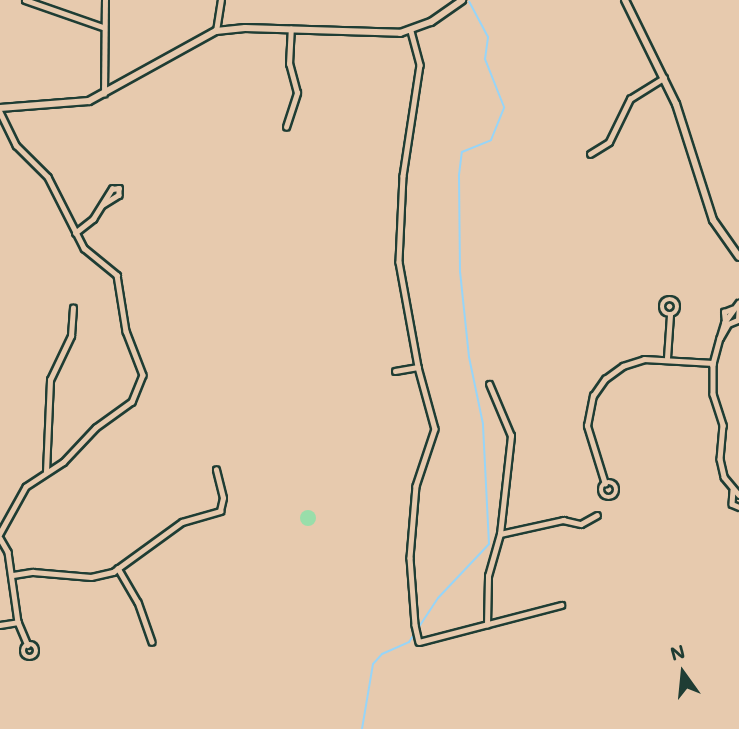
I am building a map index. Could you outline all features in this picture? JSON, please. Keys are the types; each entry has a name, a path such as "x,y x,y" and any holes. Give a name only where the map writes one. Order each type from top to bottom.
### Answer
{"street":[{"path":"25,0 103,27"},
{"path":"104,95 105,0"},
{"path":"216,31 221,0"},
{"path":"28,645 18,622 13,575 0,536 26,487 132,402 143,375 126,331 117,275 84,248 48,177 16,145 0,110 66,105 104,95 174,51 216,31 291,29 380,35 411,31 462,0"},
{"path":"625,0 665,78 700,190 713,220 739,257"},
{"path":"286,127 297,93 289,64 291,29"},
{"path":"411,31 420,65 403,176 399,255 418,367 435,429 416,486 410,558 419,642 561,605"},
{"path":"590,153 609,142 630,99 665,78"},
{"path":"75,233 103,205"},
{"path":"739,305 724,312 726,323 713,363 713,394 723,425 720,459 733,489 739,495"},
{"path":"726,323 738,320 739,305"},
{"path":"47,472 51,380 71,336 73,308"},
{"path":"667,358 670,315"},
{"path":"605,484 587,436 589,407 597,389 623,366 667,358 713,363"},
{"path":"395,371 418,367"},
{"path":"487,625 488,576 500,534 511,436 489,384"},
{"path":"13,575 33,572 91,578 118,568 183,522 220,511 223,498 216,470"},
{"path":"733,489 732,504 739,507"},
{"path":"500,534 563,520 581,524 597,515"},
{"path":"118,568 138,602 152,642"},
{"path":"0,625 18,622"}],"green space":[{"path":"305,510 311,510 316,518 314,524 305,526 300,521 300,515"}],"waterway":[{"path":"362,729 373,664 382,654 409,642 438,598 489,544 483,424 469,357 460,272 459,175 462,152 491,140 504,107 485,59 488,37 469,2"}]}
